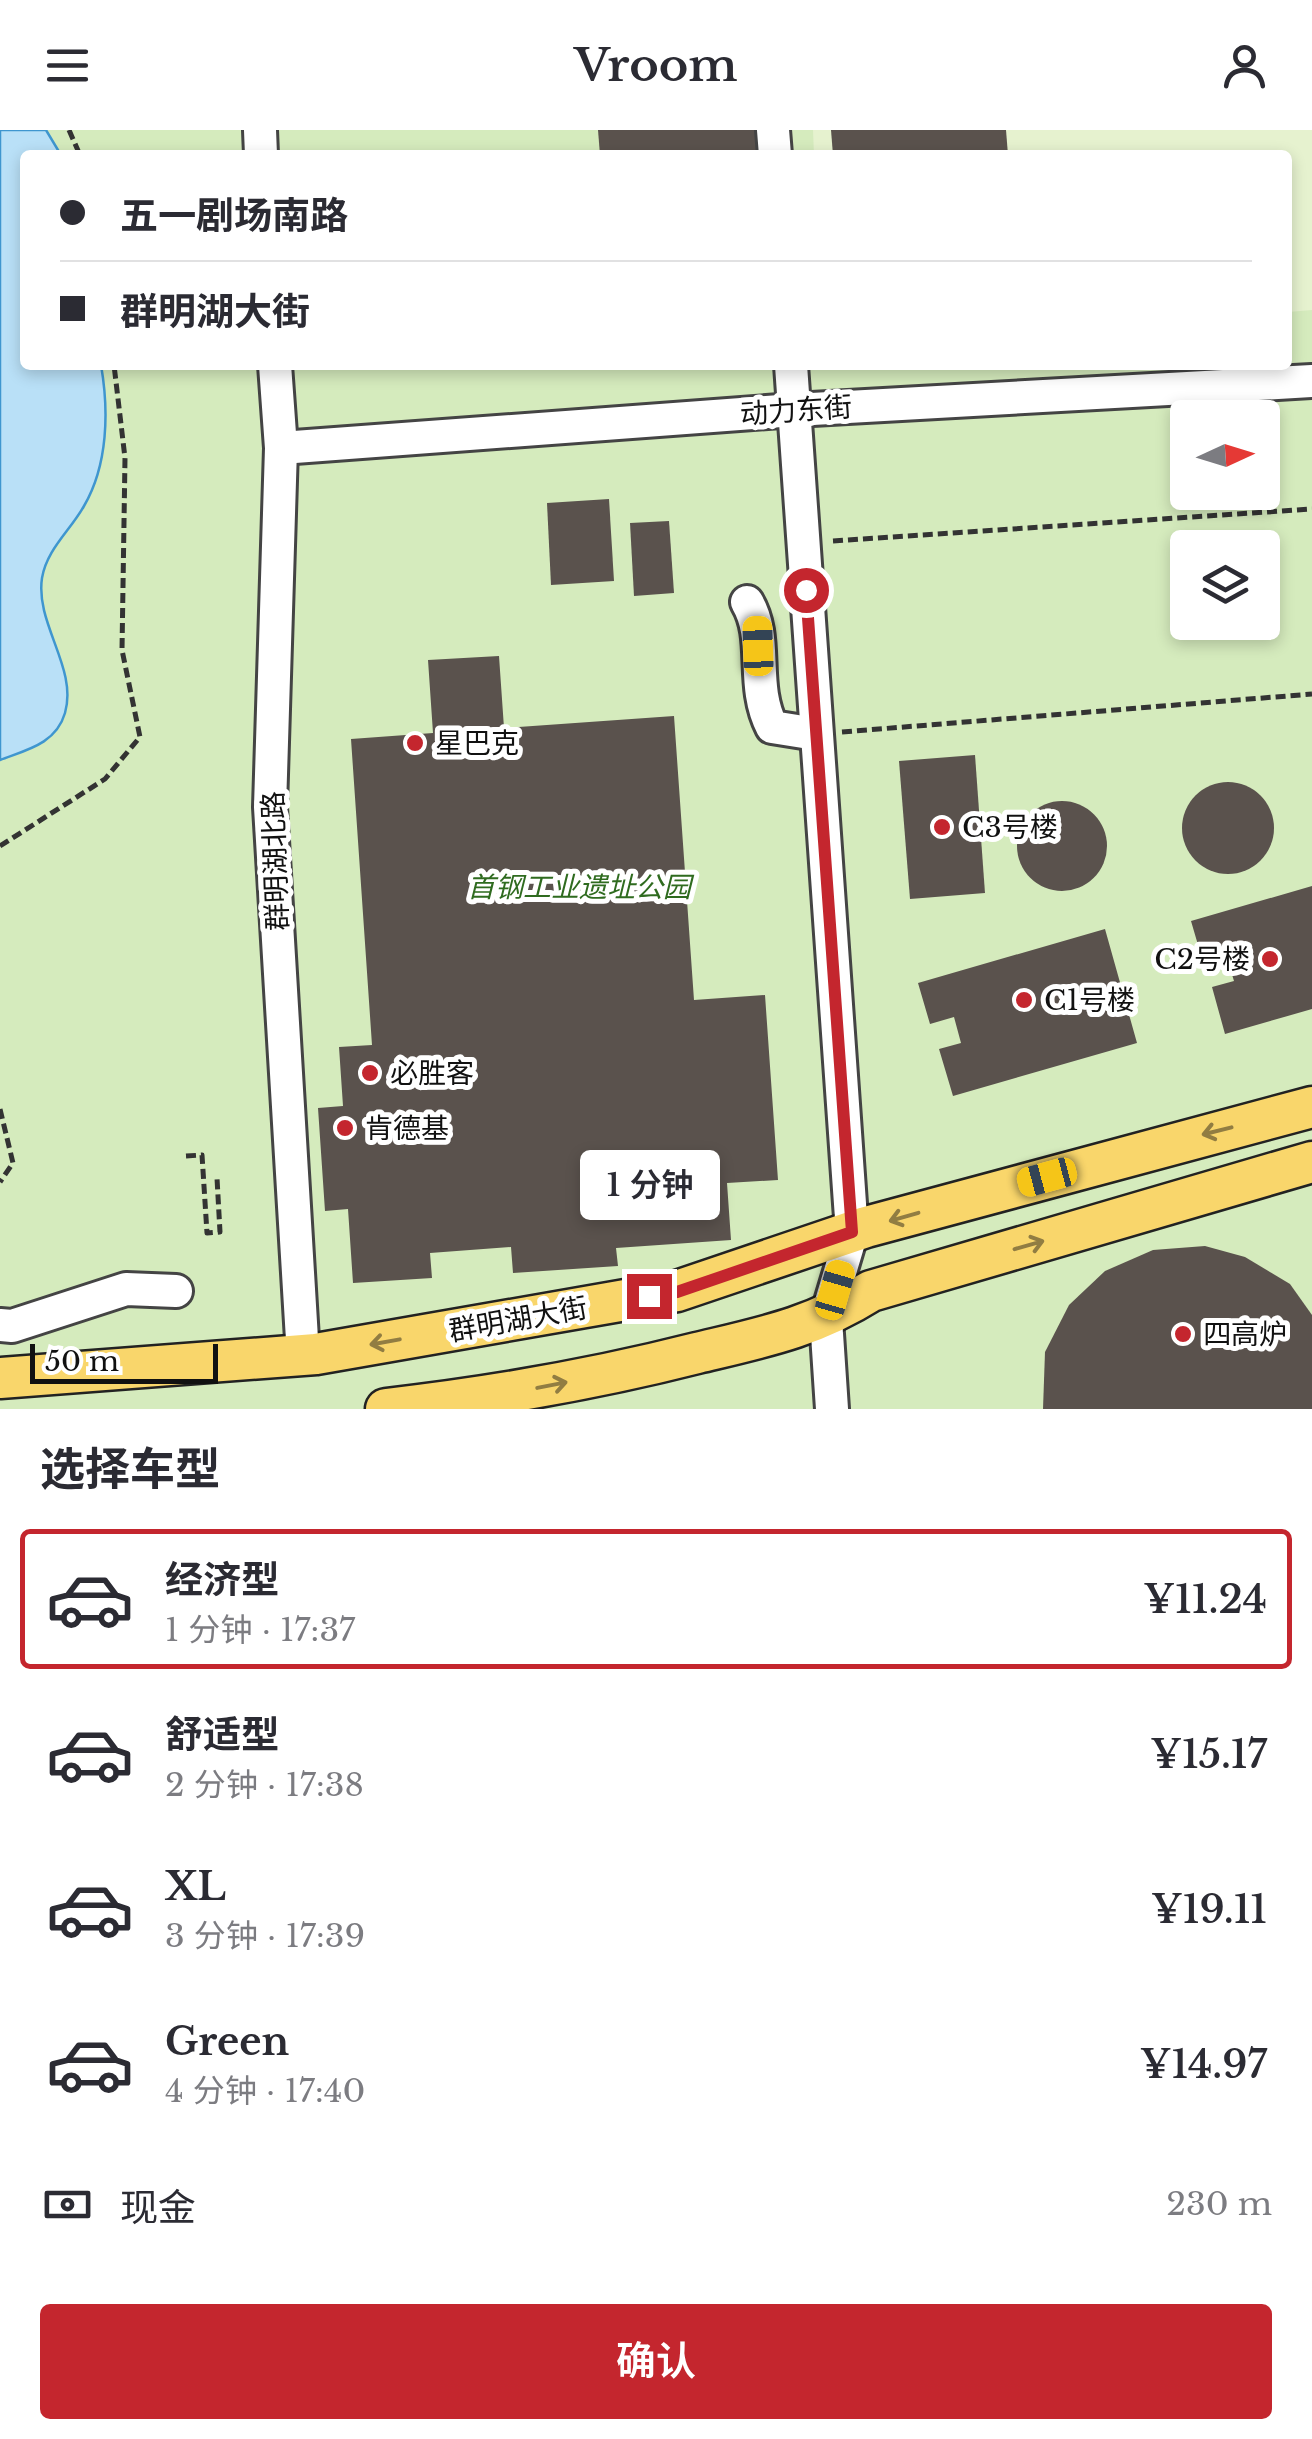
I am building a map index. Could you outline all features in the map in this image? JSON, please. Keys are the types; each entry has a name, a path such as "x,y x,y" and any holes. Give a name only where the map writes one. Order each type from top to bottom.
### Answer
{"main road":[{"name":"群明湖大街","path":"0,1378 303,1356 677,1292 852,1232 1312,1107"},
{"path":"386,1409 483,1398 636,1368 826,1319 870,1291 1312,1162"}],"street":[{"name":"群明湖北路","path":"275,370 281,448 270,807 303,1356"},
{"path":"790,370 852,1232 826,1319 832,1409"},
{"name":"动力东街","path":"281,448 794,410 1312,381"},
{"path":"746,602 756,618 760,702 772,727 816,734"},
{"path":"0,1325 12,1326 126,1288 176,1291"}],"path":[{"path":"0,846 105,779 140,737 122,650 125,458 115,370"},
{"path":"833,541 1312,510"},
{"path":"816,734 1312,694"},
{"path":"0,1109 13,1162 0,1182"},
{"path":"186,1156 202,1155 207,1233 220,1232 217,1178"}],"green space":[{"name":"首钢工业遗址公园","path":"0,130 1312,130 1312,1409 0,1409"},
{"path":"813,130 1312,130 1312,310 1292,312 1292,150 814,150"}],"water":[{"path":"0,130 46,130 58,150 20,150 20,370 102,370 105,437 92,490 49,558 42,578 44,612 66,679 65,713 47,739 0,760"}],"building":[{"path":"598,130 755,130 757,150 600,150"},
{"path":"831,130 1006,130 1008,150 833,150"},
{"path":"609,499 614,581 551,585 547,503"},
{"path":"669,521 674,593 634,596 630,523"},
{"path":"499,656 504,728 674,716 694,1000 765,995 778,1180 727,1183 731,1240 616,1248 618,1266 513,1273 511,1247 430,1253 432,1278 353,1283 348,1209 325,1211 318,1108 343,1106 339,1047 372,1045 351,739 433,733 428,660"},
{"name":"C3号楼","path":"975,755 985,893 910,899 899,761"},
{"path":"1228,782 1246,786 1260,796 1270,810 1274,828 1270,846 1260,860 1246,870 1228,874 1210,870 1196,860 1186,846 1182,828 1186,810 1196,796 1210,786"},
{"path":"1053,801 1071,801 1087,808 1100,821 1107,846 1100,871 1087,884 1071,891 1053,891 1037,884 1024,871 1017,855 1017,837 1024,821 1037,808"},
{"name":"C2号楼","path":"1312,886 1312,1009 1225,1034 1212,987 1234,981 1226,955 1203,962 1191,921"},
{"name":"C1号楼","path":"1105,929 1137,1043 953,1096 939,1049 961,1043 954,1017 930,1024 918,983"},
{"name":"四高炉","path":"1205,1246 1245,1257 1290,1284 1312,1315 1312,1409 1043,1409 1045,1352 1069,1305 1105,1271 1153,1250"}],"place":[{"name":"星巴克","path":"415,743"},
{"name":"C3号楼","path":"942,827"},
{"name":"C2号楼","path":"1270,959"},
{"name":"C1号楼","path":"1024,1000"},
{"name":"必胜客","path":"370,1073"},
{"name":"肯德基","path":"345,1128"},
{"name":"四高炉","path":"1183,1334"}],"route":[{"path":"649,1296 677,1292 852,1232 806,590"}]}
